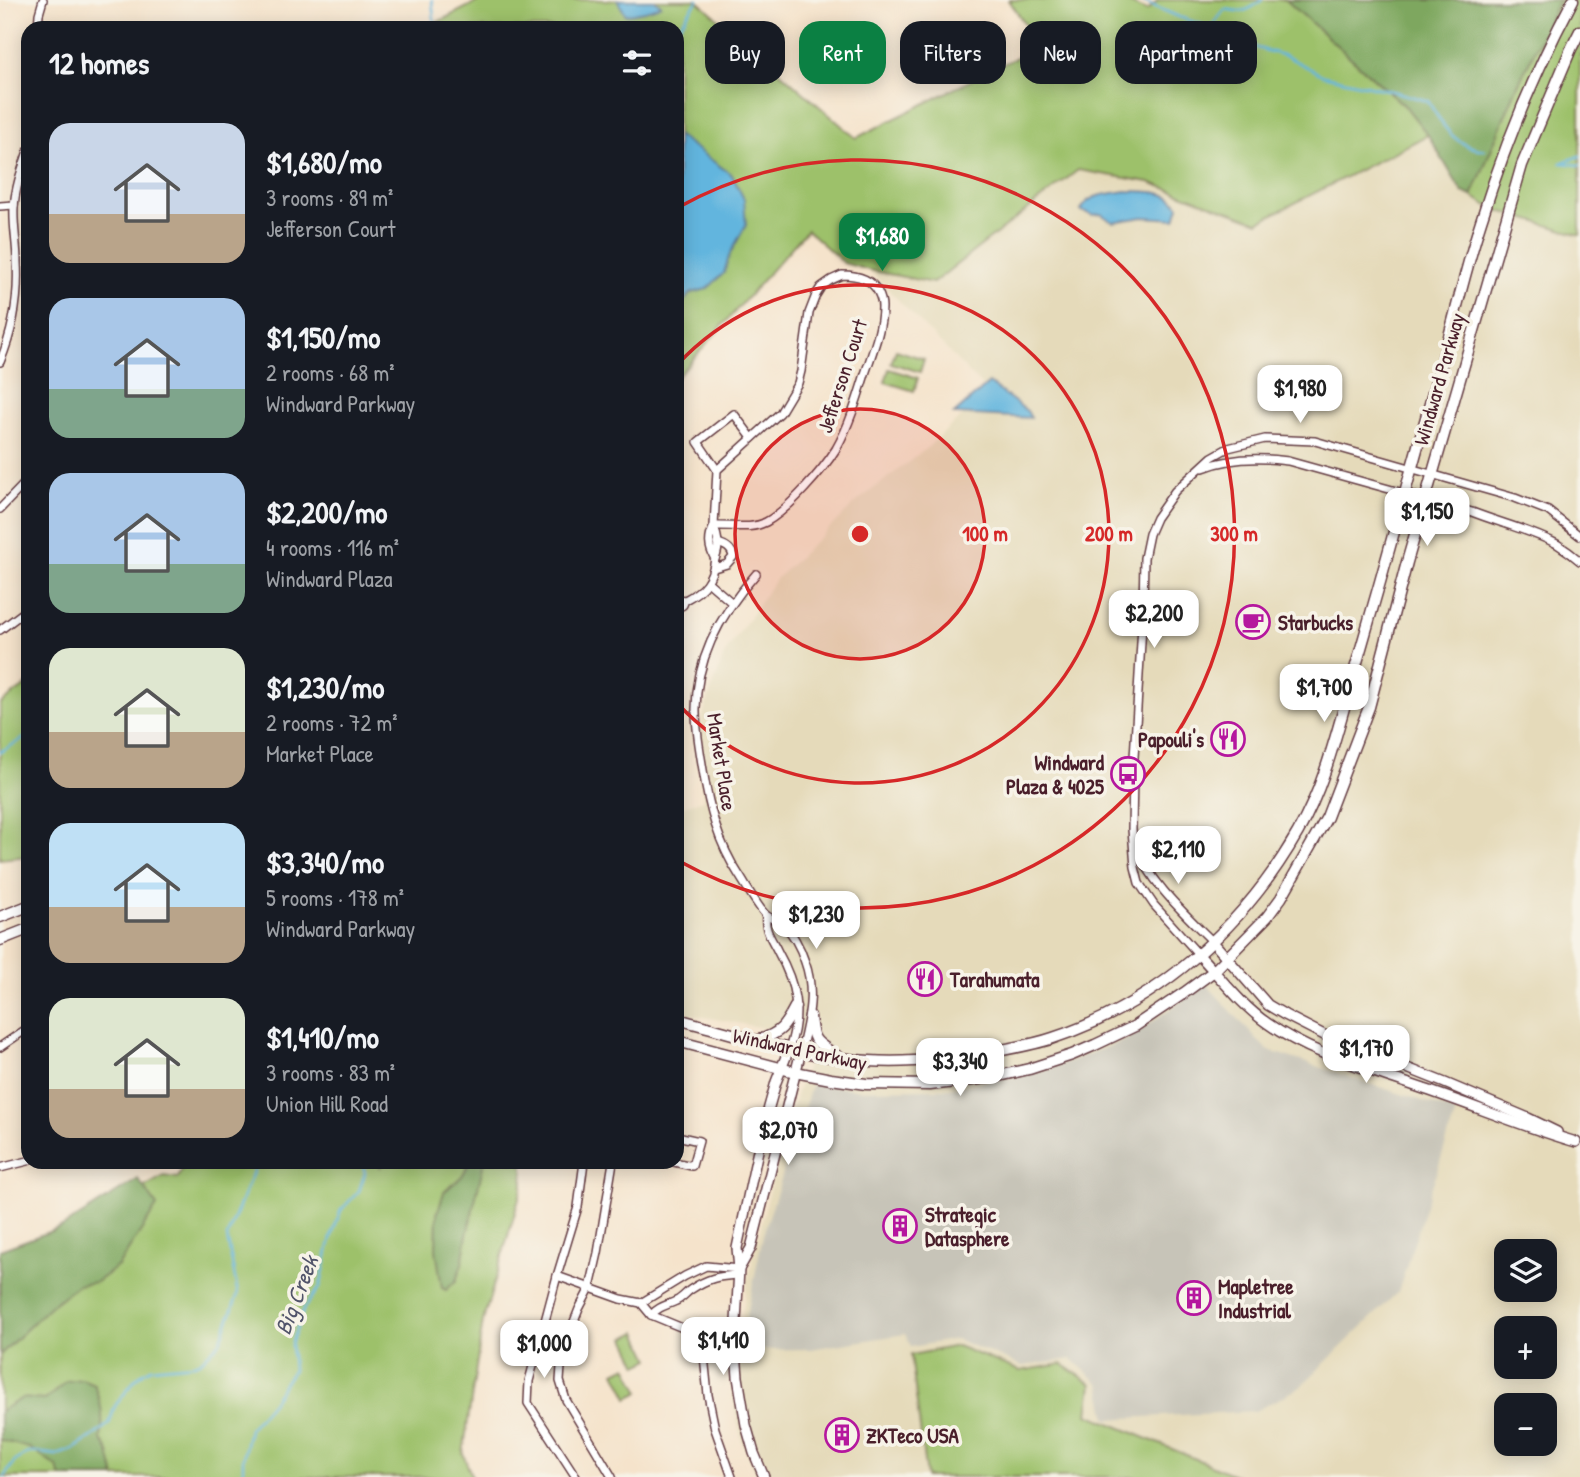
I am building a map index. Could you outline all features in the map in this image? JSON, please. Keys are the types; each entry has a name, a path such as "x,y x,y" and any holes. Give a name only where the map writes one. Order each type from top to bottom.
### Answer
{"main road":[{"name":"Windward Parkway","path":"684,1021 789,1049 840,1058 904,1061 936,1059 1050,1040 1087,1026 1142,996 1199,955 1246,906 1275,869 1299,830 1322,781 1462,284 1499,166 1531,86 1573,0"},
{"name":"Windward Parkway","path":"684,1043 795,1072 855,1082 906,1086 995,1077 1072,1055 1119,1035 1150,1017 1214,971 1267,917 1281,898 1327,817 1369,707 1407,562 1522,165 1580,31"},
{"path":"0,917 21,909"},
{"path":"0,940 21,932"},
{"path":"759,1040 782,1030 795,1007"},
{"path":"810,1016 811,1032 815,1040 840,1058"}],"street":[{"path":"38,21 43,0"},
{"path":"0,362 13,323 17,291 14,205 21,171"},
{"path":"0,206 14,205"},
{"name":"Jefferson Court","path":"714,526 757,526 767,522 801,492 830,458 848,425 877,338 882,306 873,285 862,278 842,275 821,287 809,313 797,383 780,413 717,470"},
{"path":"684,598 696,594 708,582 719,550 714,544 717,470 698,442 734,414 752,438"},
{"path":"1578,1143 1537,1131 1348,1063 1291,1039 1265,1022 1199,955 1154,905 1139,883 1133,838 1133,774 1144,558 1149,534 1156,518 1175,491 1212,457 1228,448 1274,438 1315,441 1515,498 1548,511 1580,536"},
{"path":"1199,469 1236,459 1267,458 1288,461 1528,530 1560,546 1580,561"},
{"path":"0,509 21,487"},
{"path":"714,544 729,548 733,558 727,564 714,568"},
{"name":"Market Place","path":"756,574 731,602 709,641 697,690 696,713 704,777 716,831 731,862 766,916 766,931 792,981 795,994 795,1032 789,1049"},
{"path":"708,582 731,602"},
{"path":"0,630 21,614"},
{"path":"1133,838 1146,866 1174,903 1227,957 1268,1005 1326,1036 1528,1118 1578,1143"},
{"name":"Market Place","path":"766,916 785,926 799,947 811,983 810,1016 801,1051"},
{"path":"0,1047 21,1033"},
{"path":"764,1477 746,1425 738,1377 735,1339 739,1272 737,1248 773,1092 789,1049"},
{"path":"739,1272 751,1248 801,1051"},
{"path":"684,1138 699,1141 692,1166 684,1164"},
{"path":"0,1168 21,1163"},
{"path":"576,1477 528,1403 529,1381 578,1207 583,1169"},
{"path":"612,1169 590,1288 562,1352 560,1381 566,1400 612,1477"},
{"path":"747,1197 764,1200"},
{"path":"641,1303 706,1266 739,1272"},
{"path":"706,1266 715,1277"},
{"path":"651,1315 692,1288 715,1277 739,1272"},
{"path":"557,1276 621,1299 641,1303 651,1315 702,1336 708,1395 715,1429 732,1477"}],"shaded area":[{"path":"1428,135 1462,192 1493,209 1580,235 1580,1477 1239,1477 1087,1414 1063,1364 1020,1371 957,1346 911,1355 926,1477 758,1477 742,1442 733,1398 733,1366 742,1355 743,1310 748,1279 797,1092 818,1038 684,1013 684,806 704,800 694,740 724,655 775,580 859,500 928,447 988,392 869,270 933,283 1078,170 1149,182 1258,222"},
{"path":"1206,984 1267,1050 1456,1112 1398,1292 1299,1388 1255,1411 1107,1419 1100,1384 1072,1359 1022,1366 956,1339 911,1347 905,1334 810,1349 740,1350 763,1235 812,1084 863,1090 943,1089 1022,1076 1052,1068 1126,1040"}],"green space":[{"path":"481,0 697,0 721,21 705,21 705,84 785,84 785,76 856,138 963,84 1006,84 1006,63 1020,56 1020,84 1101,84 1101,21 1023,21 1009,0 1122,0 1147,11 1158,0 1286,0 1406,107 1428,135 1258,222 1149,182 1078,170 933,283 844,263 807,230 684,369 684,21 440,21"},
{"path":"1286,0 1559,0 1516,89 1472,196 1462,192 1428,135 1406,107"},
{"path":"1559,0 1580,0 1580,235 1493,209 1472,196 1516,89"},
{"path":"896,350 924,359 920,372 891,363"},
{"path":"889,369 918,378 914,391 885,382"},
{"path":"21,689 21,857 0,859 0,704"},
{"path":"182,1169 523,1169 523,1185 483,1321 463,1454 472,1477 0,1477 0,1288 110,1206 164,1176 178,1178"},
{"path":"466,1169 482,1169 462,1264 456,1281 446,1290 442,1288 436,1250 437,1214 444,1192"},
{"path":"138,1179 157,1206 118,1266 96,1282 78,1285 49,1307 0,1355 0,1250 62,1227"},
{"path":"637,1332 650,1359 638,1365 625,1338"},
{"path":"957,1346 1020,1371 1062,1364 1092,1384 1088,1414 1239,1477 926,1477 911,1355"},
{"path":"627,1366 640,1392 628,1398 615,1372"},
{"path":"82,1379 94,1384 97,1392 101,1405 101,1439 109,1452 115,1477 61,1477 57,1467 29,1448 0,1440 0,1411 22,1398 45,1400 67,1381"}],"water":[{"path":"617,0 654,0 661,5 626,15"},
{"path":"684,140 732,175 744,199 746,225 730,254 724,273 707,289 692,293 684,301"},
{"path":"1126,191 1156,192 1169,197 1179,206 1175,219 1143,217 1113,222 1101,214 1093,215 1081,211 1088,201 1094,198"},
{"path":"989,383 1027,411 1031,418 954,414"}],"waterway":[{"name":"Big Creek","path":"432,0 434,21"},
{"path":"683,21 698,0"},
{"path":"1140,0 1179,17 1228,33 1257,48 1286,56 1324,76 1428,101 1450,134 1465,145 1485,150"},
{"path":"1216,21 1225,9 1245,10 1262,0"},
{"path":"1561,163 1580,156"},
{"path":"1562,163 1580,165"},
{"path":"0,752 21,740"},
{"path":"4,1477 15,1461 26,1454 33,1452 57,1455 74,1449 96,1434 109,1424 115,1406 144,1372 151,1368 194,1364 201,1361 220,1342 238,1294 227,1237 254,1169"},
{"name":"Big Creek","path":"243,1477 243,1459 249,1429 272,1402 293,1370 291,1344 304,1308 320,1287 331,1238 341,1210 359,1191 364,1169"}],"place":[{"name":"Starbucks","path":"1253,622"},
{"name":"Papouli's","path":"1228,739"},
{"name":"Windward Plaza & 4025","path":"1128,774"},
{"name":"Tarahumata","path":"925,979"},
{"name":"Strategic Datasphere","path":"900,1226"},
{"name":"Mapletree Industrial","path":"1194,1298"},
{"name":"ZKTeco USA","path":"842,1435"}]}
